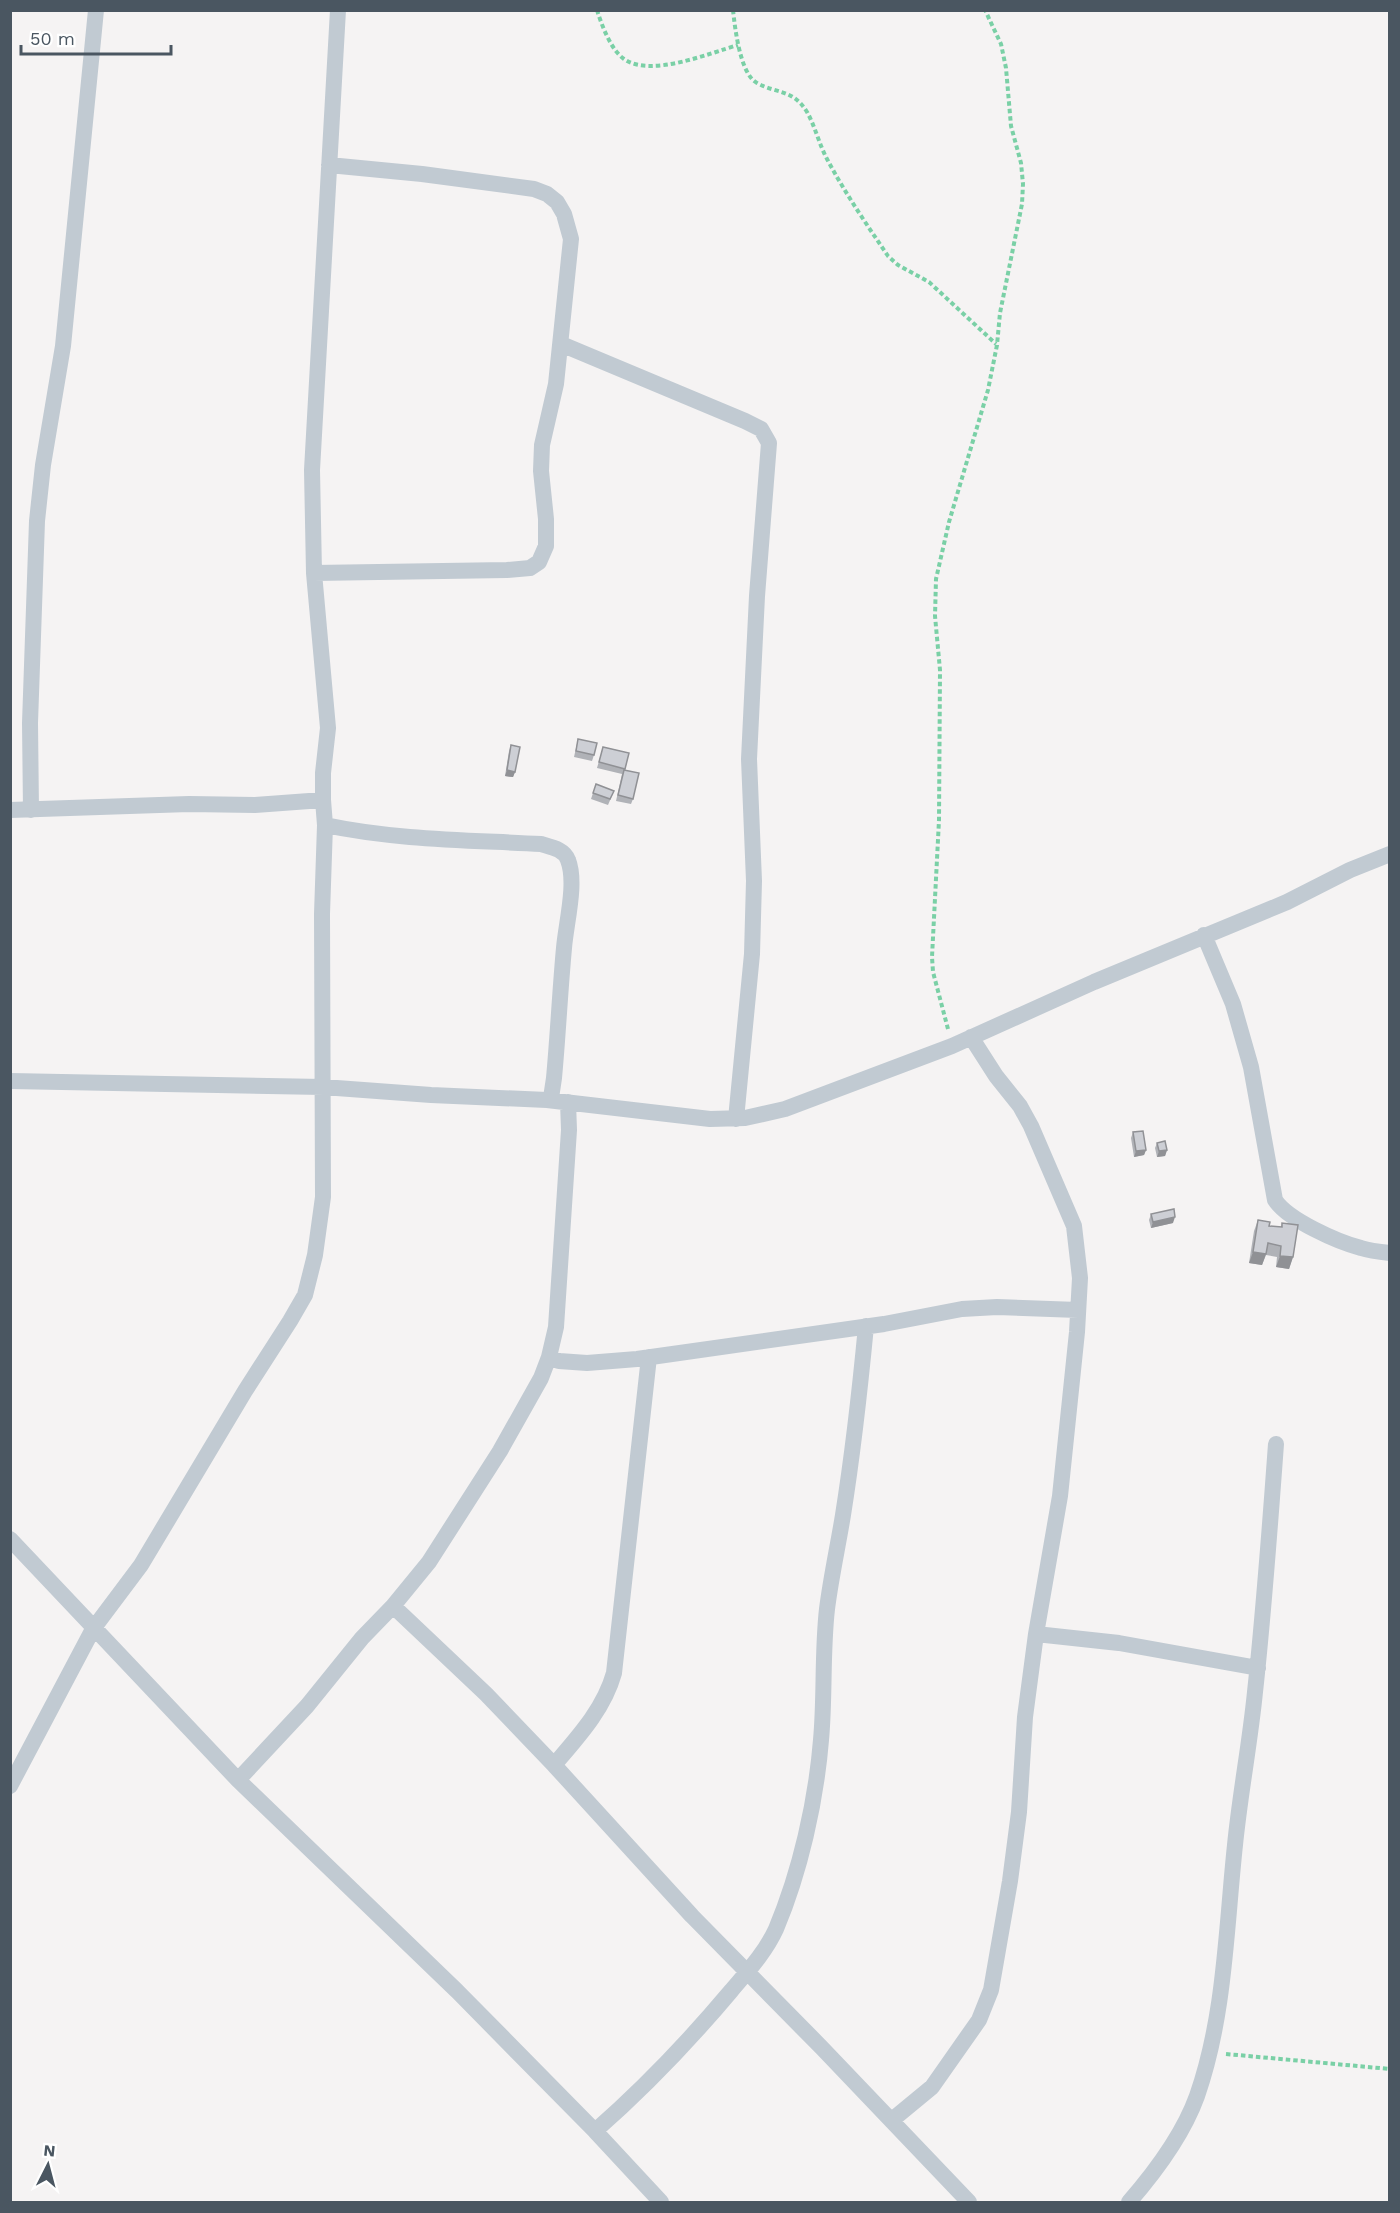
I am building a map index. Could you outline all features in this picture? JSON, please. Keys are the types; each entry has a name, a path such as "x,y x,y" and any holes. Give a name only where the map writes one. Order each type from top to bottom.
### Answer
{"street":[{"path":"31,810 30,723 37,521 42,465 63,346 96,10"},
{"path":"10,1786 93,1629 141,1565 304,1295 315,1255 323,1197 322,914 326,825 323,773 328,728 314,573 312,470 338,10"},
{"path":"314,573 507,570 530,568 539,562 546,546 541,471 542,445 556,384 571,239 564,214 556,202 534,189 329,165"},
{"path":"561,344 745,421 761,429 769,443 758,585 749,759 754,881 752,954 736,1119"},
{"path":"10,810 189,804 255,805 323,800"},
{"path":"326,825 355,831 414,837 541,844 564,853 569,866 569,902 554,1078 551,1098 547,1100"},
{"path":"10,1081 323,1087 547,1100 701,1118 736,1119 785,1109 952,1046 1204,935 1287,902 1350,870 1389,854"},
{"path":"1204,935 1233,1004 1251,1067 1275,1200 1290,1214 1334,1238 1361,1248 1389,1253"},
{"path":"892,2120 932,2087 980,2020 991,1990 1013,1858 1025,1717 1035,1634 1060,1496 1078,1310 1080,1278 1074,1226 1031,1126 1020,1106 996,1076 971,1037"},
{"path":"238,1780 307,1707 362,1638 393,1606 429,1562 494,1461 541,1378 556,1327 569,1130 568,1102"},
{"path":"549,1357 559,1361 587,1363 649,1357 866,1326 962,1309 1006,1307 1078,1310"},
{"path":"595,2131 632,2099 707,2020 758,1960 775,1930 808,1827 816,1790 822,1739 823,1660 827,1608 859,1399 866,1326"},
{"path":"554,1765 595,1714 607,1695 615,1673 649,1357"},
{"path":"1129,2202 1166,2154 1183,2126 1196,2097 1210,2053 1219,2006 1239,1812 1258,1668 1276,1444"},
{"path":"10,1539 238,1780 457,1991 595,2131 661,2202"},
{"path":"393,1606 486,1694 692,1916 748,1971 969,2202"},
{"path":"1035,1634 1119,1643 1258,1668"}],"path":[{"path":"597,10 614,48 625,60 639,66 660,66 738,45"},
{"path":"733,10 738,45 748,75 755,83 796,98 807,113 838,180 888,256 929,282 997,345"},
{"path":"952,1046 933,972 932,957 939,820 940,670 935,616 936,579 988,390 997,345 1000,314 1022,204 1023,184 1021,163 1011,126 1006,68 1001,44 985,10"},
{"path":"1210,2053 1389,2069"}],"building":[{"path":"578,739 597,743 594,755 576,751"},
{"path":"511,745 520,747 515,772 507,770"},
{"path":"603,747 629,753 625,769 599,762"},
{"path":"624,770 639,773 633,799 618,795"},
{"path":"596,784 614,791 610,799 593,793"},
{"path":"1143,1131 1146,1150 1136,1151 1133,1132"},
{"path":"1165,1141 1167,1150 1159,1151 1157,1143"},
{"path":"1174,1209 1175,1217 1153,1222 1151,1214"},
{"path":"1258,1220 1270,1222 1269,1226 1282,1227 1282,1223 1298,1225 1293,1257 1280,1256 1281,1246 1268,1243 1266,1254 1253,1252"}]}
